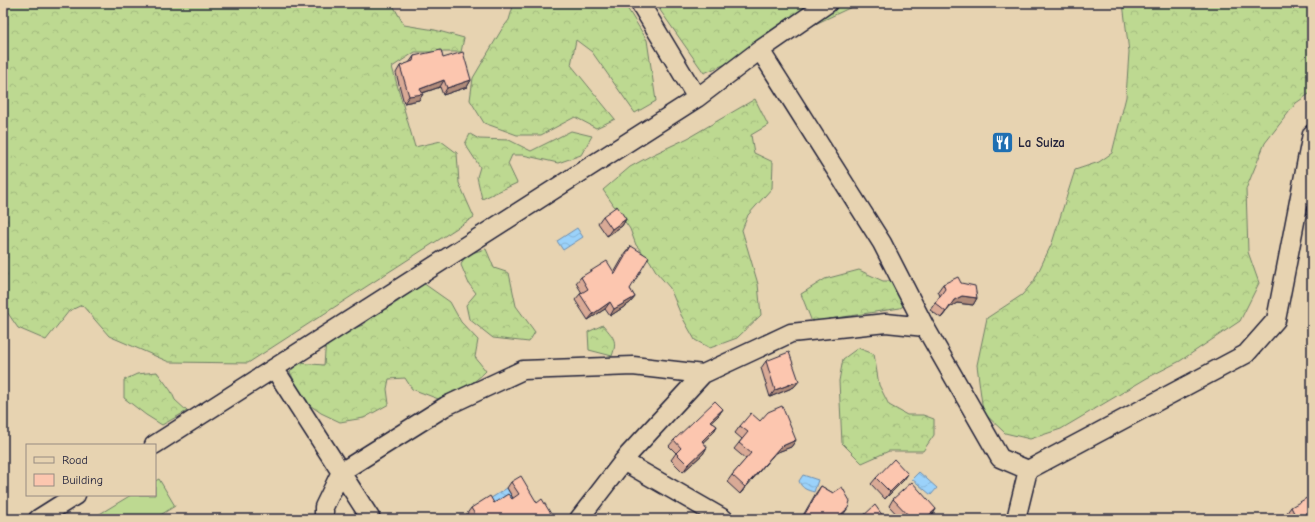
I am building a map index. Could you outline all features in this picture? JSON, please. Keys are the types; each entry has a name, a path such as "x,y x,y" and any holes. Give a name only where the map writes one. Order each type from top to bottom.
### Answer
{"street":[{"path":"640,3 696,98"},
{"path":"156,444 696,98 760,50 828,3"},
{"path":"760,50 882,243 925,327 1000,458 1028,470"},
{"path":"1016,519 1028,470 1246,354 1276,320 1312,134"},
{"path":"579,519 623,461 703,374 791,333 886,323 925,327"},
{"path":"324,519 324,507 341,472 446,406 523,370 633,366 703,374"},
{"path":"274,368 371,519"},
{"path":"623,461 724,519"},
{"path":"38,519 74,496"}],"green space":[{"path":"3,3 394,3 394,7 404,25 435,30 464,38 461,52 415,52 392,67 415,147 441,141 457,153 459,183 474,217 248,363 169,362 109,336 82,305 69,311 46,340 18,328 3,306"},
{"path":"514,3 624,3 647,40 656,101 635,113 592,52 576,40 571,65 615,119 596,128 575,117 541,135 517,135 484,123 470,100 473,78 502,29 509,20"},
{"path":"655,3 860,3 760,50 704,73"},
{"path":"1123,3 1309,3 1312,12 1312,92 1296,103 1265,143 1246,189 1248,252 1259,283 1240,321 1180,361 1147,378 1061,429 1030,439 1005,433 983,412 977,365 987,318 1022,295 1034,281 1052,243 1075,170 1099,162 1112,153 1126,97 1129,52"},
{"path":"755,99 768,125 751,135 754,153 773,162 772,188 748,215 742,230 758,284 761,315 737,338 710,348 695,340 681,315 670,288 636,245 630,229 603,190 630,167 688,138"},
{"path":"571,131 592,136 581,155 558,163 523,155 512,155 508,164 517,183 482,199 477,177 480,167 465,144 470,134 479,139 509,140 531,151"},
{"path":"486,249 494,268 509,273 516,306 535,332 529,342 493,338 469,319 466,305 476,293 469,284 461,265 468,255"},
{"path":"859,270 883,281 904,281 907,304 900,308 812,322 801,294 825,279"},
{"path":"423,283 450,302 461,322 478,340 475,357 486,371 481,376 471,384 441,400 412,389 405,378 389,379 387,389 389,404 364,418 340,422 321,413 304,401 290,372 298,363 324,365 326,339 363,325 377,312 393,305"},
{"path":"603,325 614,339 615,346 612,356 589,350 588,332"},
{"path":"858,348 874,354 879,385 889,405 907,415 923,415 934,419 934,435 923,451 889,451 862,463 842,443 839,381 843,359"},
{"path":"157,372 171,391 175,400 187,411 162,425 124,398 124,380 137,374"},
{"path":"159,479 175,506 154,519 100,519 98,515 129,496 156,496 156,480"}],"water":[{"path":"577,228 583,237 563,250 557,241"},
{"path":"919,472 937,488 931,495 912,479"},
{"path":"803,475 818,480 814,492 805,489 800,484 799,481"},
{"path":"507,488 514,501 490,509 485,502"}],"building":[{"path":"441,50 443,58 463,52 471,80 447,88 444,80 420,89 423,94 409,96 400,66 413,61 414,56"},
{"path":"617,206 626,219 612,229 603,216"},
{"path":"631,246 649,257 630,289 635,297 614,309 610,302 593,314 580,294 588,289 581,277 607,261 615,274"},
{"path":"958,277 961,283 975,286 977,298 962,296 954,300 946,312 935,303 945,289 943,284"},
{"path":"789,352 799,381 775,390 766,361"},
{"path":"715,401 723,409 710,421 717,426 702,441 707,447 688,465 676,453 681,448 674,440"},
{"path":"782,406 796,440 780,447 745,487 732,475 751,453 739,443 748,432 740,426 751,413 760,421 768,412"},
{"path":"894,459 908,474 890,492 876,478"},
{"path":"521,476 537,503 542,499 554,519 487,519 486,517 483,519 478,519 471,508 490,496 494,503 508,494 512,499 519,494 511,482"},
{"path":"912,482 936,509 925,519 912,519 893,499"},
{"path":"821,486 833,493 842,487 850,501 848,508 836,519 802,519"},
{"path":"1312,495 1312,519 1297,519 1291,507"},
{"path":"875,505 885,519 860,519"}],"place":[{"name":"La Suiza","path":"1002,142"}]}
